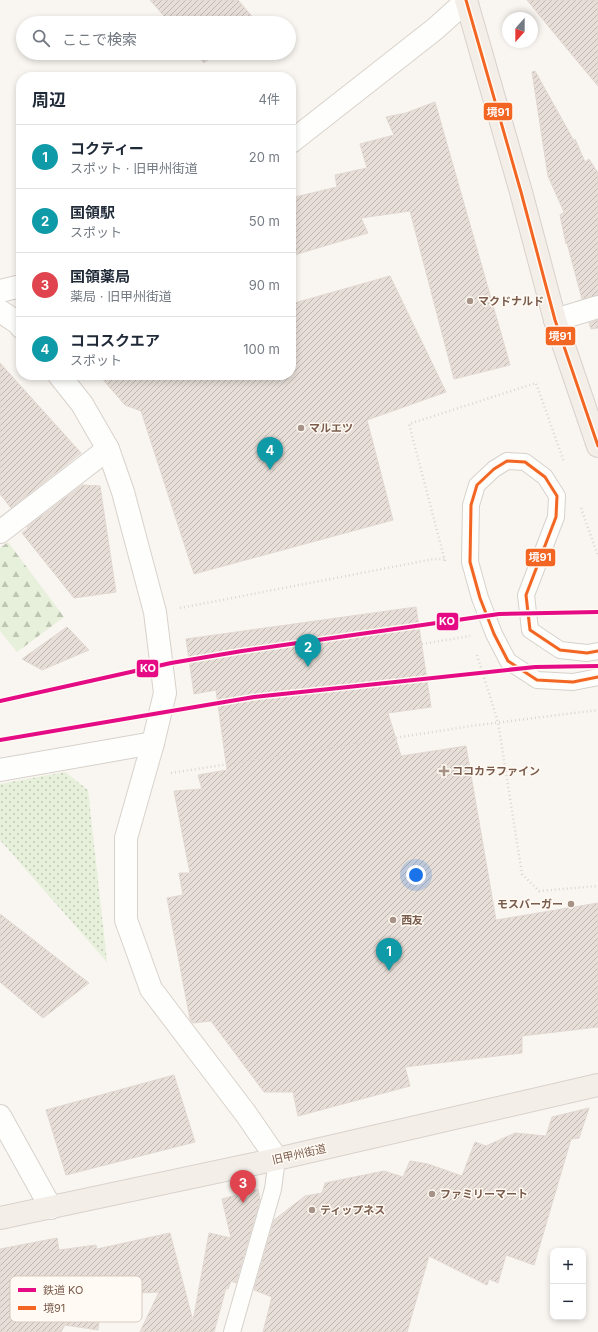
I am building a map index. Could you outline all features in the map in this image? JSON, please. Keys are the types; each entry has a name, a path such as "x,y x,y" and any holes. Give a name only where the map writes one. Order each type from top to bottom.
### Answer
{"main road":[{"path":"466,0 521,192 555,320 598,446"},
{"name":"旧甲州街道","path":"0,1218 277,1159 598,1085"}],"street":[{"path":"296,138 435,29 466,0"},
{"path":"0,291 16,287"},
{"path":"555,320 598,307"},
{"path":"0,311 16,321"},
{"path":"63,380 82,404 108,449 123,492 155,612 165,693 153,743 126,838 126,920 151,989 246,1114 277,1159"},
{"path":"0,532 108,449"},
{"path":"0,770 153,743"},
{"path":"0,1116 50,1208"}],"lane":[{"path":"598,651 587,653 560,650 530,630 526,595 556,517 557,496 545,477 525,462 507,461 494,469 477,485 471,505 470,562 480,598 494,634 508,661 537,680 573,682 598,677"},
{"path":"232,1332 273,1188 277,1159"}],"path":[{"path":"155,612 434,559 445,559"},
{"path":"422,644 470,636"},
{"path":"143,777 498,722 598,710"},
{"path":"498,722 522,874 539,891 598,886"}],"green space":[{"path":"8,542 64,617 17,652 0,631 0,548"},
{"path":"65,772 88,790 107,962 0,840 0,784"}],"building":[{"path":"150,0 238,0 252,16 164,16"},
{"path":"527,0 598,0 598,86 538,12"},
{"path":"535,71 574,141 575,139 585,162 589,159 598,173 598,295 582,299 567,243 566,244 560,215 564,212 548,176 532,72"},
{"path":"435,102 510,365 454,379 410,211 361,218 368,233 296,255 296,197 337,187 335,175 367,168 360,144 394,135 386,117 406,113"},
{"path":"390,276 446,392 367,420 393,520 194,574 141,411 125,405 103,380 296,380 296,303"},
{"path":"598,320 598,328 591,329 589,323"},
{"path":"0,363 81,453 11,508 0,494"},
{"path":"82,485 100,486 116,592 74,598 22,533 28,528 27,527"},
{"path":"416,607 431,707 388,713 401,756 466,746 496,920 598,903 598,1027 522,1036 522,1053 405,1067 410,1086 298,1116 293,1092 264,1092 211,1021 193,1023 190,1019 167,898 183,895 179,873 190,873 174,791 202,789 198,775 227,770 216,690 194,694 186,639"},
{"path":"67,627 89,650 42,670 22,659"},
{"path":"0,914 89,983 43,1018 0,982"},
{"path":"174,1075 195,1142 66,1175 46,1110"},
{"path":"589,1108 579,1138 571,1139 534,1265 506,1255 498,1283 489,1279 487,1285 429,1256 407,1332 263,1332 272,1297 254,1290 274,1220 305,1196 322,1193 325,1183 384,1171 403,1177 410,1161 428,1164 462,1176 475,1142 486,1146 515,1133 546,1136 552,1117"},
{"path":"258,1189 260,1200 236,1283 231,1281 228,1289 226,1288 214,1332 140,1332 159,1292 142,1293 142,1276 10,1276 10,1322 99,1322 98,1330 65,1325 61,1332 0,1332 0,1249 57,1238 59,1250 96,1245 97,1249 170,1233 193,1321 209,1233 231,1238 222,1199"}],"rail line":[{"name":"KO","path":"0,701 171,663 242,651 499,614 598,612"},
{"name":"KO","path":"0,740 254,697 535,667 598,666"}],"transit line":[{"name":"境91","path":"466,0 521,192 555,320 598,446"},
{"name":"境91","path":"598,651 587,653 560,650 530,630 526,595 556,517 557,496 545,477 525,462 507,461 494,469 477,485 471,505 470,562 480,598 494,634 508,661 537,680 573,682 598,677"}],"place":[{"name":"マクドナルド","path":"470,301"},
{"name":"マルエツ","path":"301,428"},
{"name":"ココスクエア","path":"270,470"},
{"name":"国領駅","path":"308,667"},
{"name":"ココカラファイン","path":"444,771"},
{"name":"モスバーガー","path":"571,904"},
{"name":"西友","path":"393,920"},
{"name":"コクティー","path":"389,971"},
{"name":"ファミリーマート","path":"432,1194"},
{"name":"国領薬局","path":"243,1203"},
{"name":"ティップネス","path":"312,1210"}]}
